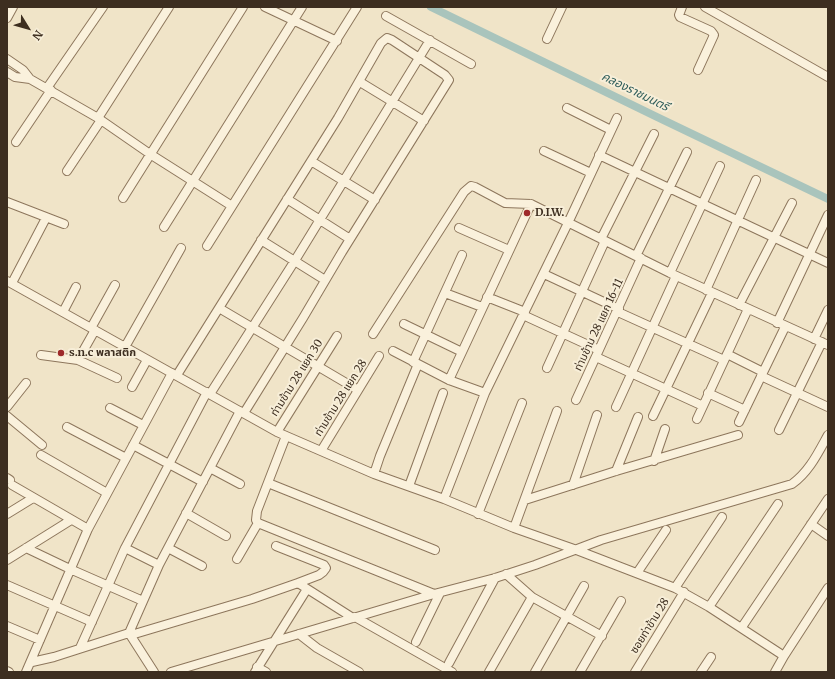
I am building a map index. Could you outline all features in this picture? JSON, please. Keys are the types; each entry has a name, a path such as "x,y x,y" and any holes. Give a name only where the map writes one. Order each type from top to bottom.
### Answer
{"street":[{"path":"7,18 14,7"},
{"path":"16,142 103,7"},
{"path":"67,171 169,7"},
{"path":"123,198 243,7"},
{"path":"266,7 337,41"},
{"path":"164,227 302,7"},
{"path":"207,246 357,7"},
{"path":"547,39 562,7"},
{"path":"682,7 679,15 680,17 711,31 714,35 698,70"},
{"path":"704,7 828,77"},
{"path":"386,16 471,64"},
{"path":"26,672 32,662 54,606 88,529 143,425 174,374 219,308 311,161 360,82 381,43 387,38 392,40 445,75 449,80 285,347 242,412 210,468 159,565 130,634"},
{"path":"80,648 124,548 208,393 252,328 430,40"},
{"path":"7,59 18,66 30,79 100,119 150,154 232,206"},
{"path":"7,72 15,77 30,79"},
{"path":"360,82 424,120"},
{"path":"566,108 611,130"},
{"path":"444,499 485,393 544,274 617,118"},
{"path":"547,368 582,291 603,240 654,134"},
{"path":"544,151 591,172"},
{"name":"ท่ามข้าม 28 แยก 16-11","path":"576,400 618,310 669,188 687,152"},
{"path":"599,155 828,263"},
{"path":"311,161 375,200"},
{"path":"616,407 652,328 703,203 720,166"},
{"path":"653,416 688,344 737,221 756,180"},
{"path":"373,334 467,188 471,186 505,203 531,204 673,275 821,342"},
{"path":"287,199 350,239"},
{"path":"7,202 64,224"},
{"path":"739,305 792,203"},
{"path":"448,380 531,204"},
{"path":"777,323 828,215"},
{"path":"46,218 9,282 277,432 374,474 444,499 514,528 574,549 675,588 742,627 784,656"},
{"path":"459,228 509,250"},
{"path":"261,240 325,280"},
{"path":"125,347 181,248"},
{"path":"374,474 426,334 462,255"},
{"path":"544,274 582,291 652,328 688,344 725,357 828,406"},
{"path":"78,360 115,285"},
{"path":"63,312 76,287"},
{"path":"445,293 482,307"},
{"path":"487,297 563,333 632,373 703,406"},
{"path":"219,308 358,390"},
{"path":"697,419 748,309"},
{"path":"779,430 821,342 828,310"},
{"path":"404,324 462,352"},
{"path":"739,422 785,326"},
{"name":"ท่ามข้าม 28 แยก 30","path":"277,432 337,336"},
{"path":"392,351 448,380 485,393"},
{"path":"41,355 78,360 117,378"},
{"name":"ท่ามข้าม 28 แยก 28","path":"320,451 380,356"},
{"path":"132,387 148,360"},
{"path":"7,407 26,383"},
{"path":"409,486 443,393"},
{"path":"708,394 745,410"},
{"path":"478,514 522,403"},
{"path":"110,408 143,425"},
{"path":"514,528 557,411"},
{"path":"573,485 597,415"},
{"path":"7,416 42,445"},
{"path":"616,471 638,417"},
{"path":"67,427 126,458"},
{"path":"654,461 665,429"},
{"path":"525,500 738,435"},
{"path":"171,672 192,668 299,634 495,578 574,549 792,484 808,469 828,435"},
{"path":"286,436 256,517 258,523 437,594"},
{"path":"133,445 203,482"},
{"path":"41,456 107,493"},
{"path":"210,468 240,484"},
{"path":"9,481 33,498 88,529"},
{"path":"268,483 436,550"},
{"path":"7,514 33,498"},
{"path":"742,627 828,499"},
{"path":"709,607 778,504"},
{"path":"186,513 226,536"},
{"name":"ซอยท่าข้าม 28","path":"675,588 722,517"},
{"path":"7,560 71,520"},
{"path":"237,559 258,523"},
{"path":"811,524 828,536"},
{"path":"637,573 666,530"},
{"path":"32,662 252,600 298,583 323,572 326,568 324,565 276,546"},
{"path":"26,548 143,601"},
{"path":"124,548 159,565"},
{"path":"168,548 202,566"},
{"path":"506,574 532,598 602,636"},
{"path":"449,663 495,578"},
{"path":"298,583 354,618 452,672"},
{"path":"7,585 92,622"},
{"path":"535,672 584,586"},
{"path":"775,672 828,588"},
{"path":"266,672 256,670 308,589"},
{"name":"ซอยท่าข้าม 28","path":"635,672 684,592"},
{"path":"416,642 437,594"},
{"path":"489,672 532,598"},
{"path":"580,672 621,601"},
{"path":"7,626 40,640"},
{"path":"130,634 154,672"},
{"path":"299,634 317,648 359,672"},
{"path":"701,672 710,657"}],"waterway":[{"name":"คลองราชมนตรี","path":"431,7 828,199"}],"place":[{"name":"D.I.W.","path":"527,213"},
{"name":"s.n.c พลาสติก","path":"61,353"}]}
